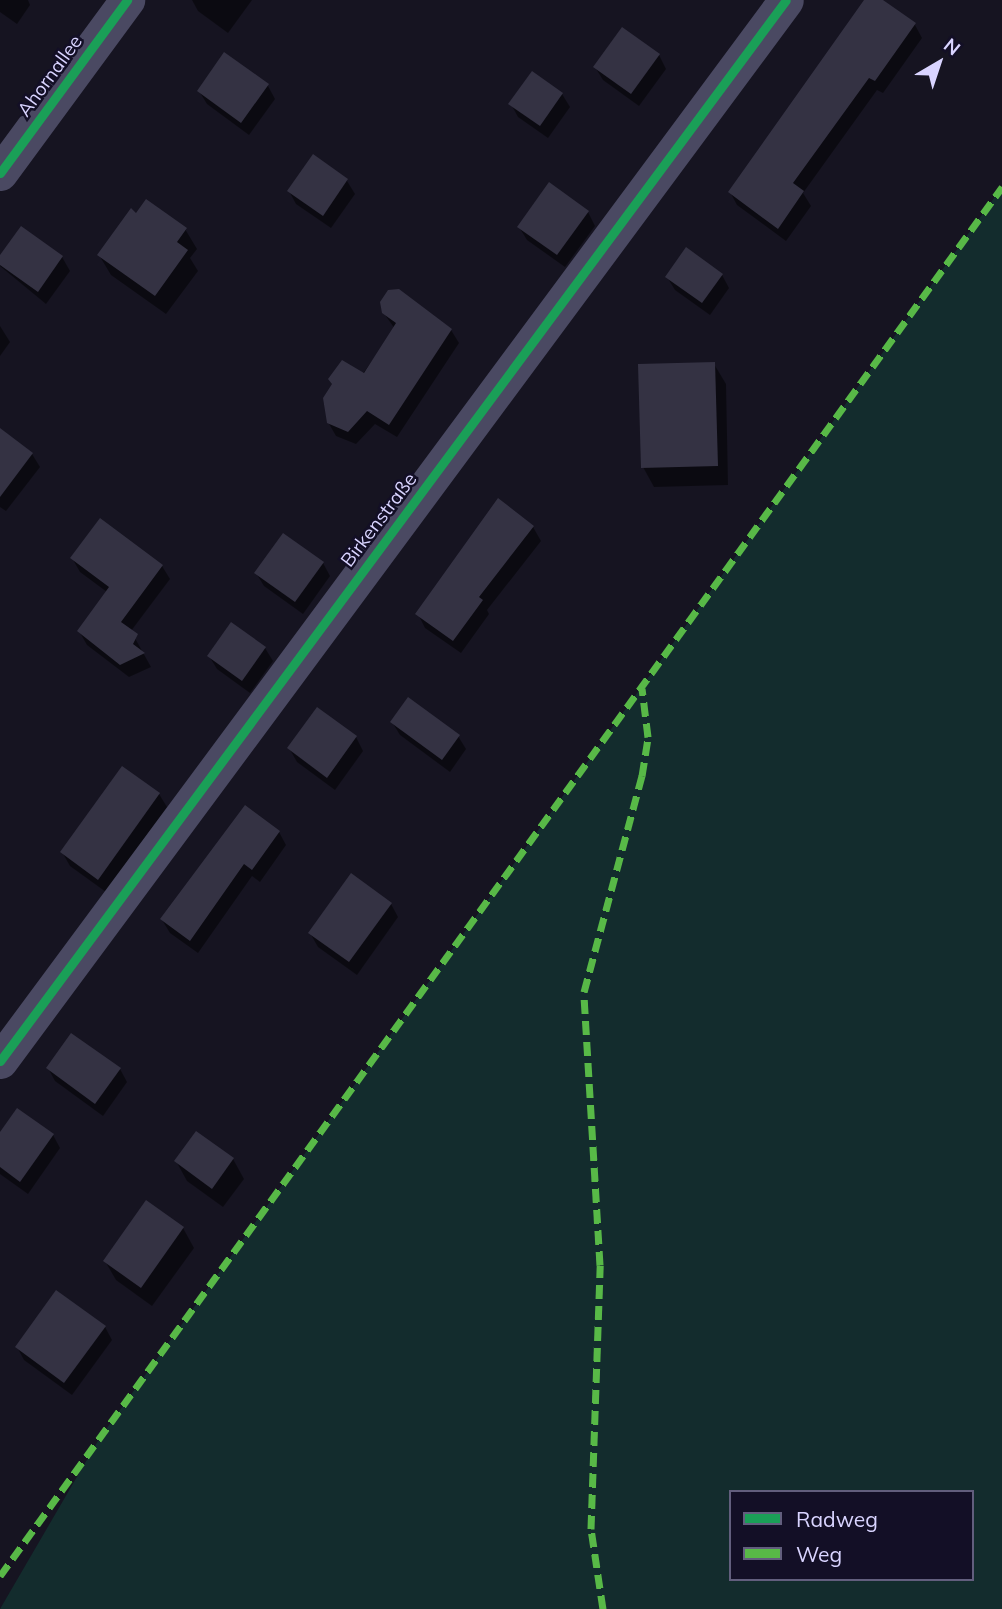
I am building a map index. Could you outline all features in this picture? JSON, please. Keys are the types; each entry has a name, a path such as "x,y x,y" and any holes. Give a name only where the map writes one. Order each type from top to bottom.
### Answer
{"street":[{"name":"Ahornallee","path":"0,173 127,0"},
{"name":"Birkenstraße","path":"0,1061 786,0"}],"green space":[{"path":"1002,187 1002,1609 0,1609 99,1439"}],"building":[{"path":"864,0 883,0 916,23 875,81 869,78 793,183 804,191 778,229 728,192"},
{"path":"622,27 660,54 631,94 593,67"},
{"path":"224,52 269,84 241,123 197,91"},
{"path":"532,71 563,93 540,126 508,104"},
{"path":"313,154 348,179 323,216 287,191"},
{"path":"549,182 589,211 557,255 517,227"},
{"path":"146,199 187,228 177,242 188,250 155,296 97,255 131,208 136,213"},
{"path":"21,226 63,256 38,292 0,265 0,255"},
{"path":"686,247 723,274 702,303 665,277"},
{"path":"399,289 452,329 389,425 367,411 348,432 327,423 323,398 332,384 328,379 342,360 364,373 396,323 382,313 380,302 388,290"},
{"path":"715,362 718,466 641,468 638,364"},
{"path":"0,428 33,453 0,497"},
{"path":"498,498 534,526 479,597 483,600 453,641 415,614"},
{"path":"100,518 163,565 121,622 138,634 133,644 145,653 120,665 77,631 109,587 70,558"},
{"path":"283,533 324,562 295,602 254,573"},
{"path":"231,622 266,647 242,681 207,656"},
{"path":"408,697 460,735 442,760 390,722"},
{"path":"317,707 357,736 327,778 287,748"},
{"path":"122,766 160,793 98,880 60,852"},
{"path":"245,805 280,831 252,870 244,864 190,941 160,919"},
{"path":"351,873 392,903 349,962 308,933"},
{"path":"71,1033 121,1068 95,1104 46,1068"},
{"path":"17,1108 54,1134 20,1182 0,1167 0,1132"},
{"path":"196,1131 234,1158 212,1189 174,1161"},
{"path":"146,1200 184,1227 141,1288 103,1261"},
{"path":"56,1290 106,1326 64,1383 15,1347"}],"marked path":[{"path":"0,1576 1002,187"},
{"path":"603,1609 591,1529 600,1265 584,992 642,776 648,737 642,688"}],"cycle path":[{"path":"0,173 127,0"},
{"path":"0,1061 786,0"}]}
